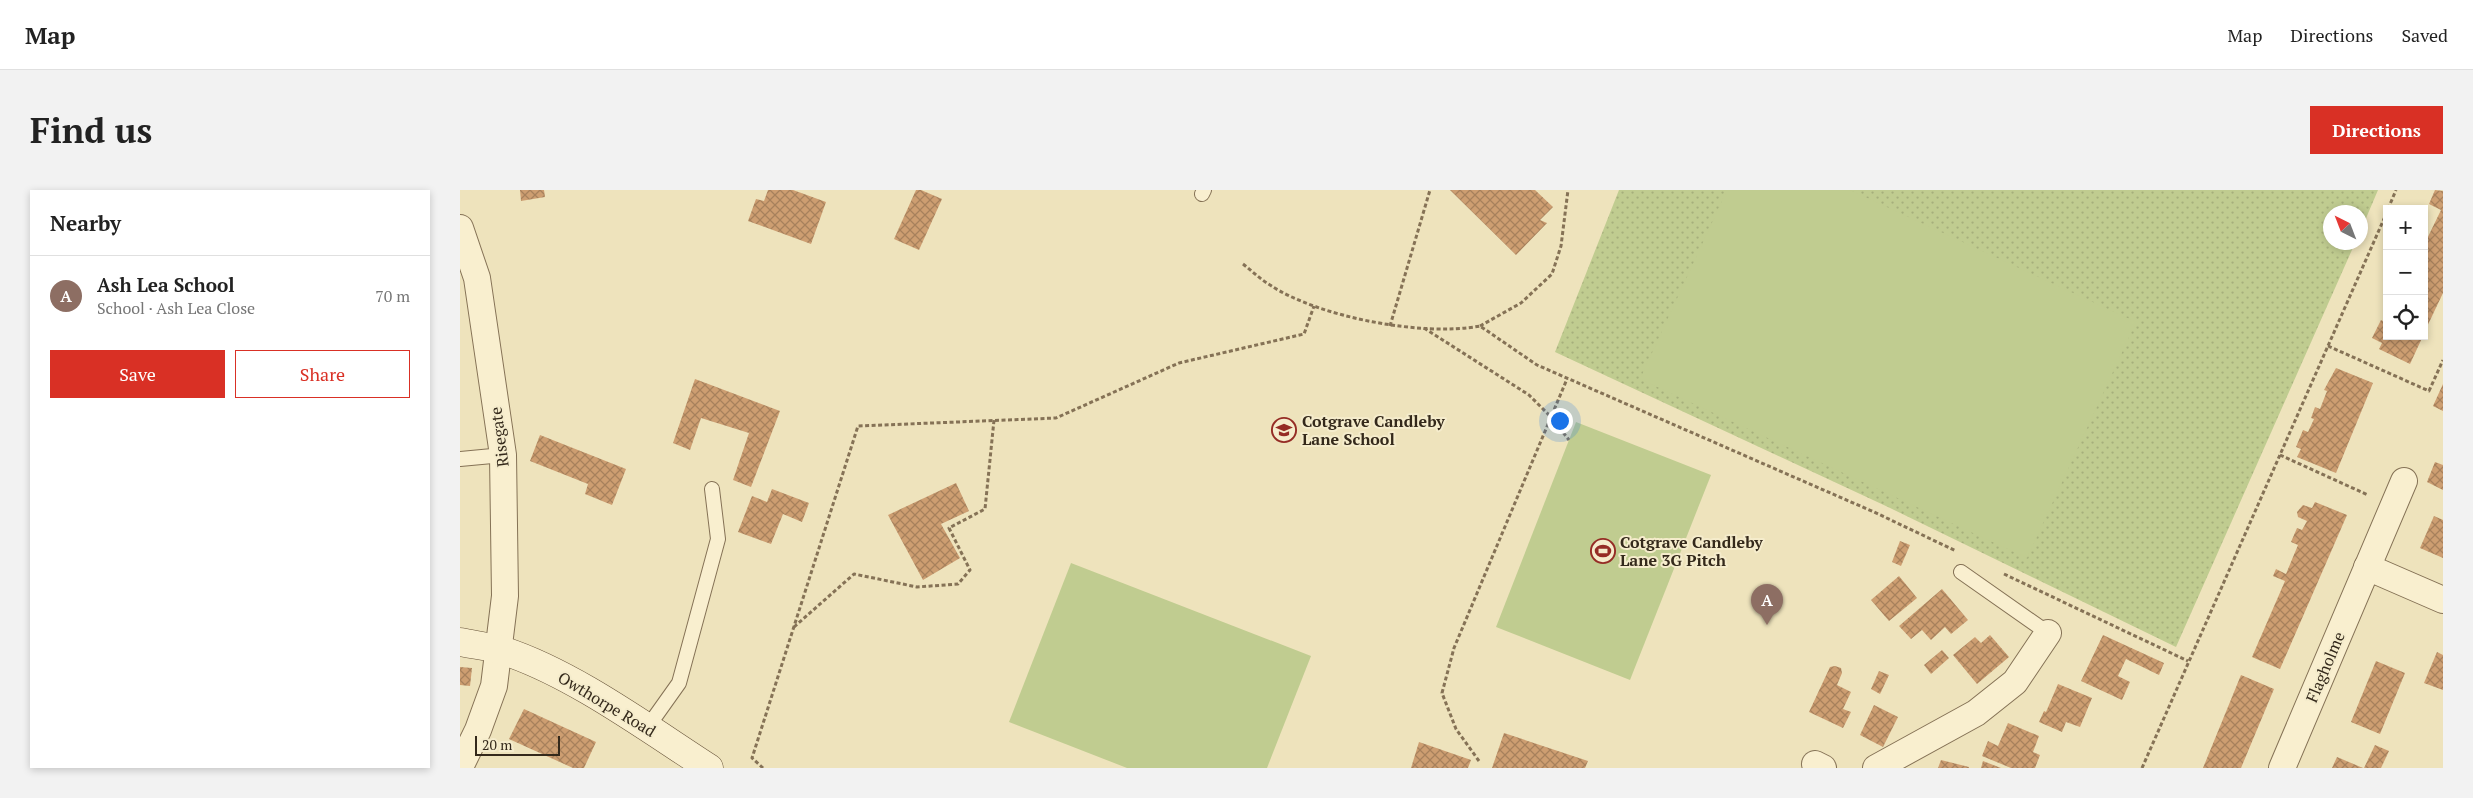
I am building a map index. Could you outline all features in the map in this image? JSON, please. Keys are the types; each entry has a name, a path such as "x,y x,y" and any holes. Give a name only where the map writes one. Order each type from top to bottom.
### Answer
{"street":[{"name":"Risegate","path":"460,228 477,278 503,455 505,596 500,650 494,686 478,730 460,764"},
{"name":"Flagholme","path":"2282,768 2404,481"},
{"path":"2367,567 2443,600"},
{"path":"1876,768 1976,713 2015,682 2048,633"},
{"name":"Owthorpe Road","path":"460,642 500,650 536,663 648,728 709,768"}],"lane":[{"path":"460,459 503,455"},
{"path":"648,728 678,683 718,538 712,489"},
{"path":"1961,572 2048,633"}],"path":[{"path":"1390,326 1430,190"},
{"path":"2389,205 2396,190"},
{"path":"1243,264 1270,286 1314,306 1390,326 1459,330 1480,326 1521,303 1552,274 1561,246 1566,191"},
{"path":"2142,768 2383,219"},
{"path":"763,768 752,758 858,426 1056,418 1179,363 1304,334 1314,306"},
{"path":"1480,326 1537,365 1874,512 1962,554"},
{"path":"1424,328 1529,394 1551,417 1569,440"},
{"path":"2328,346 2428,391 2443,360"},
{"path":"1479,761 1456,729 1442,693 1454,648 1567,379"},
{"path":"793,627 854,574 917,587 958,584 970,570 949,528 985,509 994,420"},
{"path":"2280,455 2393,506"},
{"path":"1998,570 2188,661"}],"green space":[{"path":"1619,190 2378,190 2368,214 2368,205 2323,205 2323,250 2352,250 2176,647 1888,507 1555,352"},
{"path":"1727,190 1850,190 2136,322 2027,558 1640,379"},
{"name":"Cotgrave Candleby Lane 3G Pitch","path":"1576,422 1711,475 1630,680 1496,627"},
{"path":"1071,563 1311,656 1267,768 1127,768 1009,722"}],"building":[{"path":"520,190 544,190 545,197 521,201"},
{"path":"768,190 793,190 826,202 811,244 748,221 756,199 764,201"},
{"path":"916,190 921,190 942,199 919,250 894,239"},
{"path":"1450,190 1535,190 1553,207 1540,220 1547,223 1516,255"},
{"path":"2435,190 2443,191 2443,293 2428,325 2428,237 2441,210 2429,204"},
{"path":"2381,320 2383,321 2383,340 2421,340 2410,364 2379,349 2382,343 2372,338"},
{"path":"2336,368 2373,383 2336,473 2297,457 2301,449 2296,447 2303,430 2308,432 2314,419 2311,418 2315,407 2320,409 2327,391 2324,390"},
{"path":"695,379 780,411 751,487 733,480 749,433 701,418 690,450 673,443"},
{"path":"2443,384 2443,411 2433,406"},
{"path":"540,435 626,469 612,505 585,494 588,484 530,461"},
{"path":"2435,462 2443,465 2443,490 2427,482"},
{"path":"956,483 969,511 941,524 960,558 923,580 888,515"},
{"path":"772,489 809,503 802,522 783,514 771,544 738,532 752,496 767,502"},
{"path":"2315,502 2347,515 2280,669 2252,657 2285,581 2273,576 2276,569 2286,574 2298,545 2291,542 2297,528 2302,530 2307,521 2298,517 2297,512 2303,505 2312,508"},
{"path":"2434,516 2443,520 2443,558 2420,548"},
{"path":"1900,541 1910,545 1901,566 1892,562"},
{"path":"1899,576 1917,598 1889,621 1871,600"},
{"path":"1942,589 1968,620 1951,634 1945,627 1931,640 1922,630 1911,639 1899,626"},
{"path":"1990,635 2009,657 1977,684 1953,655 1975,637 1981,643"},
{"path":"2103,635 2164,663 2159,675 2126,659 2118,676 2130,682 2122,700 2081,681"},
{"path":"1942,650 1949,658 1931,674 1924,665"},
{"path":"2437,652 2443,655 2443,690 2424,683"},
{"path":"2376,661 2405,673 2380,734 2351,722"},
{"path":"460,667 472,668 470,686 460,685"},
{"path":"1830,667 1841,668 1842,673 1837,685 1851,692 1843,709 1851,712 1843,728 1809,712"},
{"path":"1879,671 1889,675 1880,694 1871,689"},
{"path":"2241,675 2274,689 2241,768 2203,768"},
{"path":"2058,684 2092,698 2080,727 2066,722 2062,732 2039,722 2044,711 2046,712"},
{"path":"1874,705 1898,717 1883,747 1860,735"},
{"path":"524,709 596,742 584,768 573,768 509,739"},
{"path":"2008,723 2039,736 2033,752 2040,755 2035,768 2011,768 1982,756 1988,741 1998,746"},
{"path":"1504,733 1588,761 1585,768 1492,768"},
{"path":"1419,742 1471,760 1468,768 1411,768"},
{"path":"2375,745 2389,751 2381,768 2364,768"},
{"path":"2337,757 2363,768 2332,768"},
{"path":"1941,760 1969,767 1969,768 1938,768"},
{"path":"1983,761 2001,768 1981,768"}],"place":[{"name":"Cotgrave Candleby Lane School","path":"1284,430"},
{"name":"Cotgrave Candleby Lane 3G Pitch","path":"1603,551"},
{"name":"Ash Lea School","path":"1767,625"}]}
